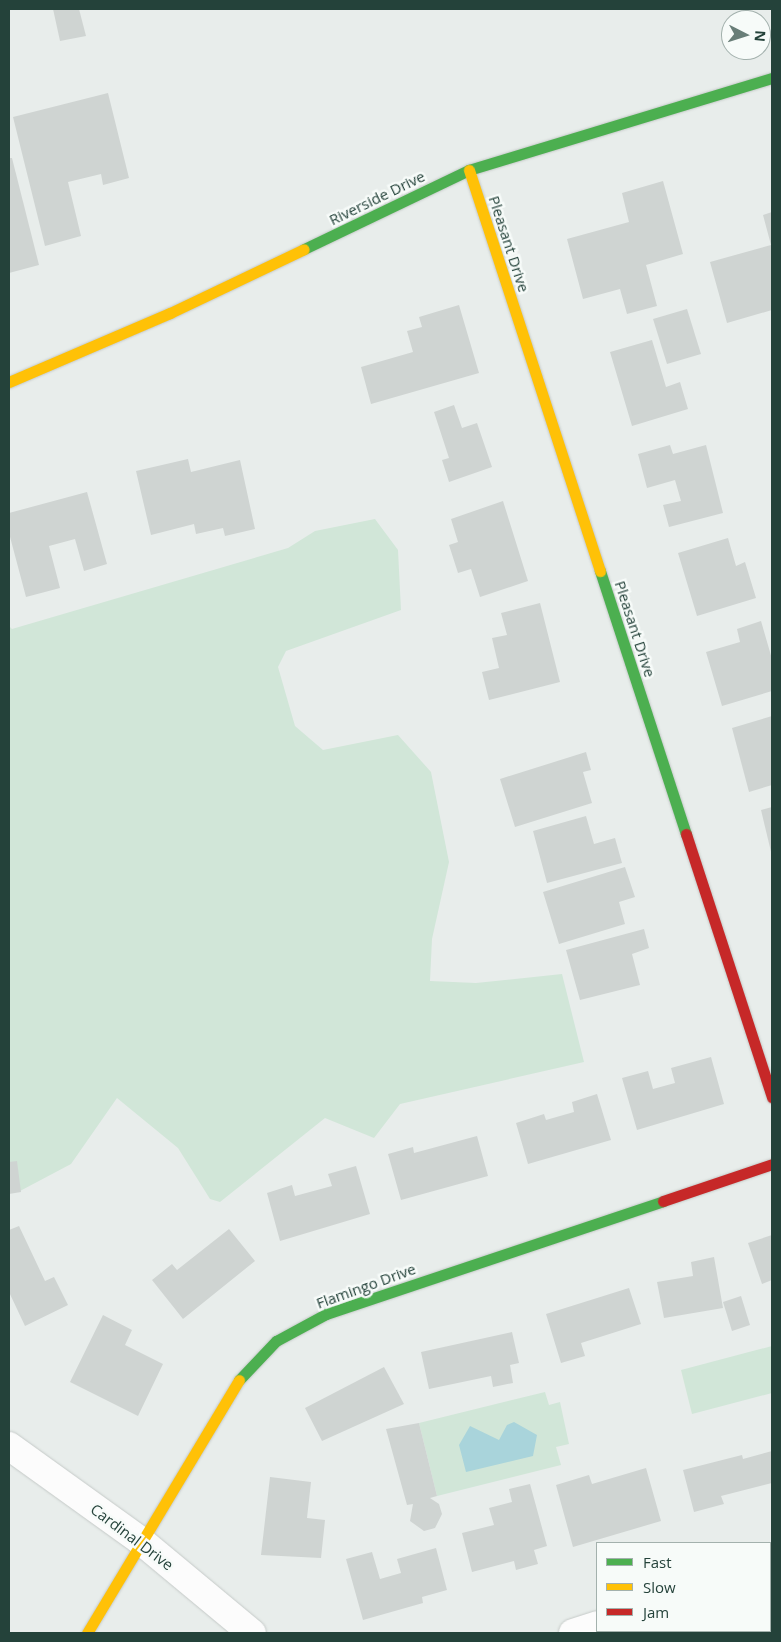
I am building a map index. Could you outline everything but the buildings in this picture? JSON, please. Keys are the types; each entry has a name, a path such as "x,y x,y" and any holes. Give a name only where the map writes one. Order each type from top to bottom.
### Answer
{"street":[{"name":"Riverside Drive","path":"9,382 170,313 469,170 772,78"},
{"name":"Pleasant Drive","path":"469,170 772,1097"},
{"name":"Flamingo Drive","path":"87,1633 232,1388 276,1341 326,1314 772,1164"},
{"name":"Cardinal Drive","path":"9,1446 141,1541 252,1633"},
{"path":"573,1633 596,1625"}],"green space":[{"path":"375,519 398,550 401,610 286,651 278,667 295,726 323,750 398,735 431,772 449,862 432,939 430,981 476,983 562,974 584,1062 400,1104 374,1138 325,1118 220,1202 210,1199 178,1148 117,1098 71,1164 20,1191 9,1159 9,626 12,629 288,548 315,531"},
{"path":"772,1346 772,1393 692,1414 681,1370"},
{"path":"545,1392 549,1405 560,1402 569,1444 556,1447 561,1465 437,1496 419,1423"}],"water":[{"path":"514,1422 537,1435 533,1456 466,1472 459,1445 470,1426 499,1440 507,1425"}],"traffic: fast":[{"path":"304,249 469,170 772,78"},
{"path":"600,571 686,834"},
{"path":"239,1380 276,1341 326,1314 663,1201"}],"traffic: slow":[{"path":"469,170 600,571"},
{"path":"9,382 170,313 304,249"},
{"path":"87,1633 239,1380"}],"traffic: jam":[{"path":"686,834 772,1097"},
{"path":"663,1201 772,1164"}]}
